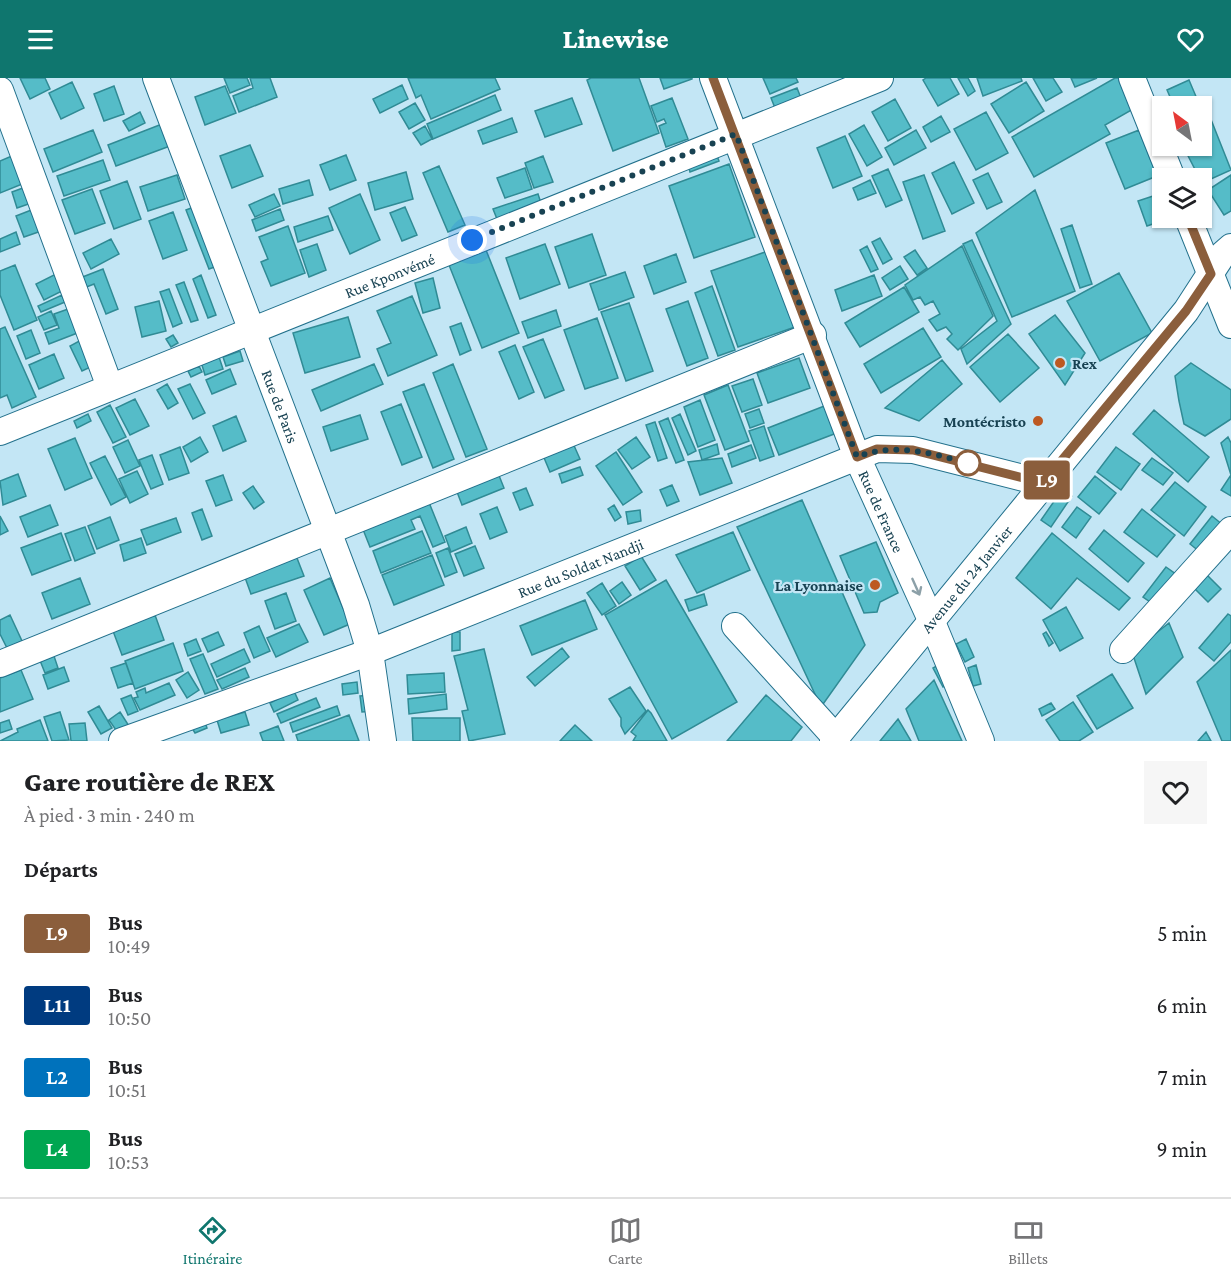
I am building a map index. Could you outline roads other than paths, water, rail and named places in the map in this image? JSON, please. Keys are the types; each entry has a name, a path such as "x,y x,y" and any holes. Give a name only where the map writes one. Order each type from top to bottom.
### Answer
{"street":[{"name":"Rue de Paris","path":"156,78 329,531 370,652 383,741"},
{"name":"Rue de France","path":"713,78 813,335 857,457 932,622 981,741"},
{"name":"Rue Kponvémé","path":"0,432 880,78"},
{"path":"1132,78 1168,168"},
{"path":"0,90 110,387"},
{"path":"1192,228 1231,325"},
{"name":"Avenue du 24 Janvier","path":"835,739 1186,311 1223,254 1231,247"},
{"path":"0,664 813,335"},
{"name":"Rue du Soldat Nandji","path":"122,741 370,652 877,449 913,450 1043,483"},
{"path":"1123,650 1231,530"},
{"path":"735,626 835,739"}],"place":[{"name":"Rex","path":"1060,363"},
{"name":"Montécristo","path":"1038,421"},
{"name":"La Lyonnaise","path":"875,585"}]}
